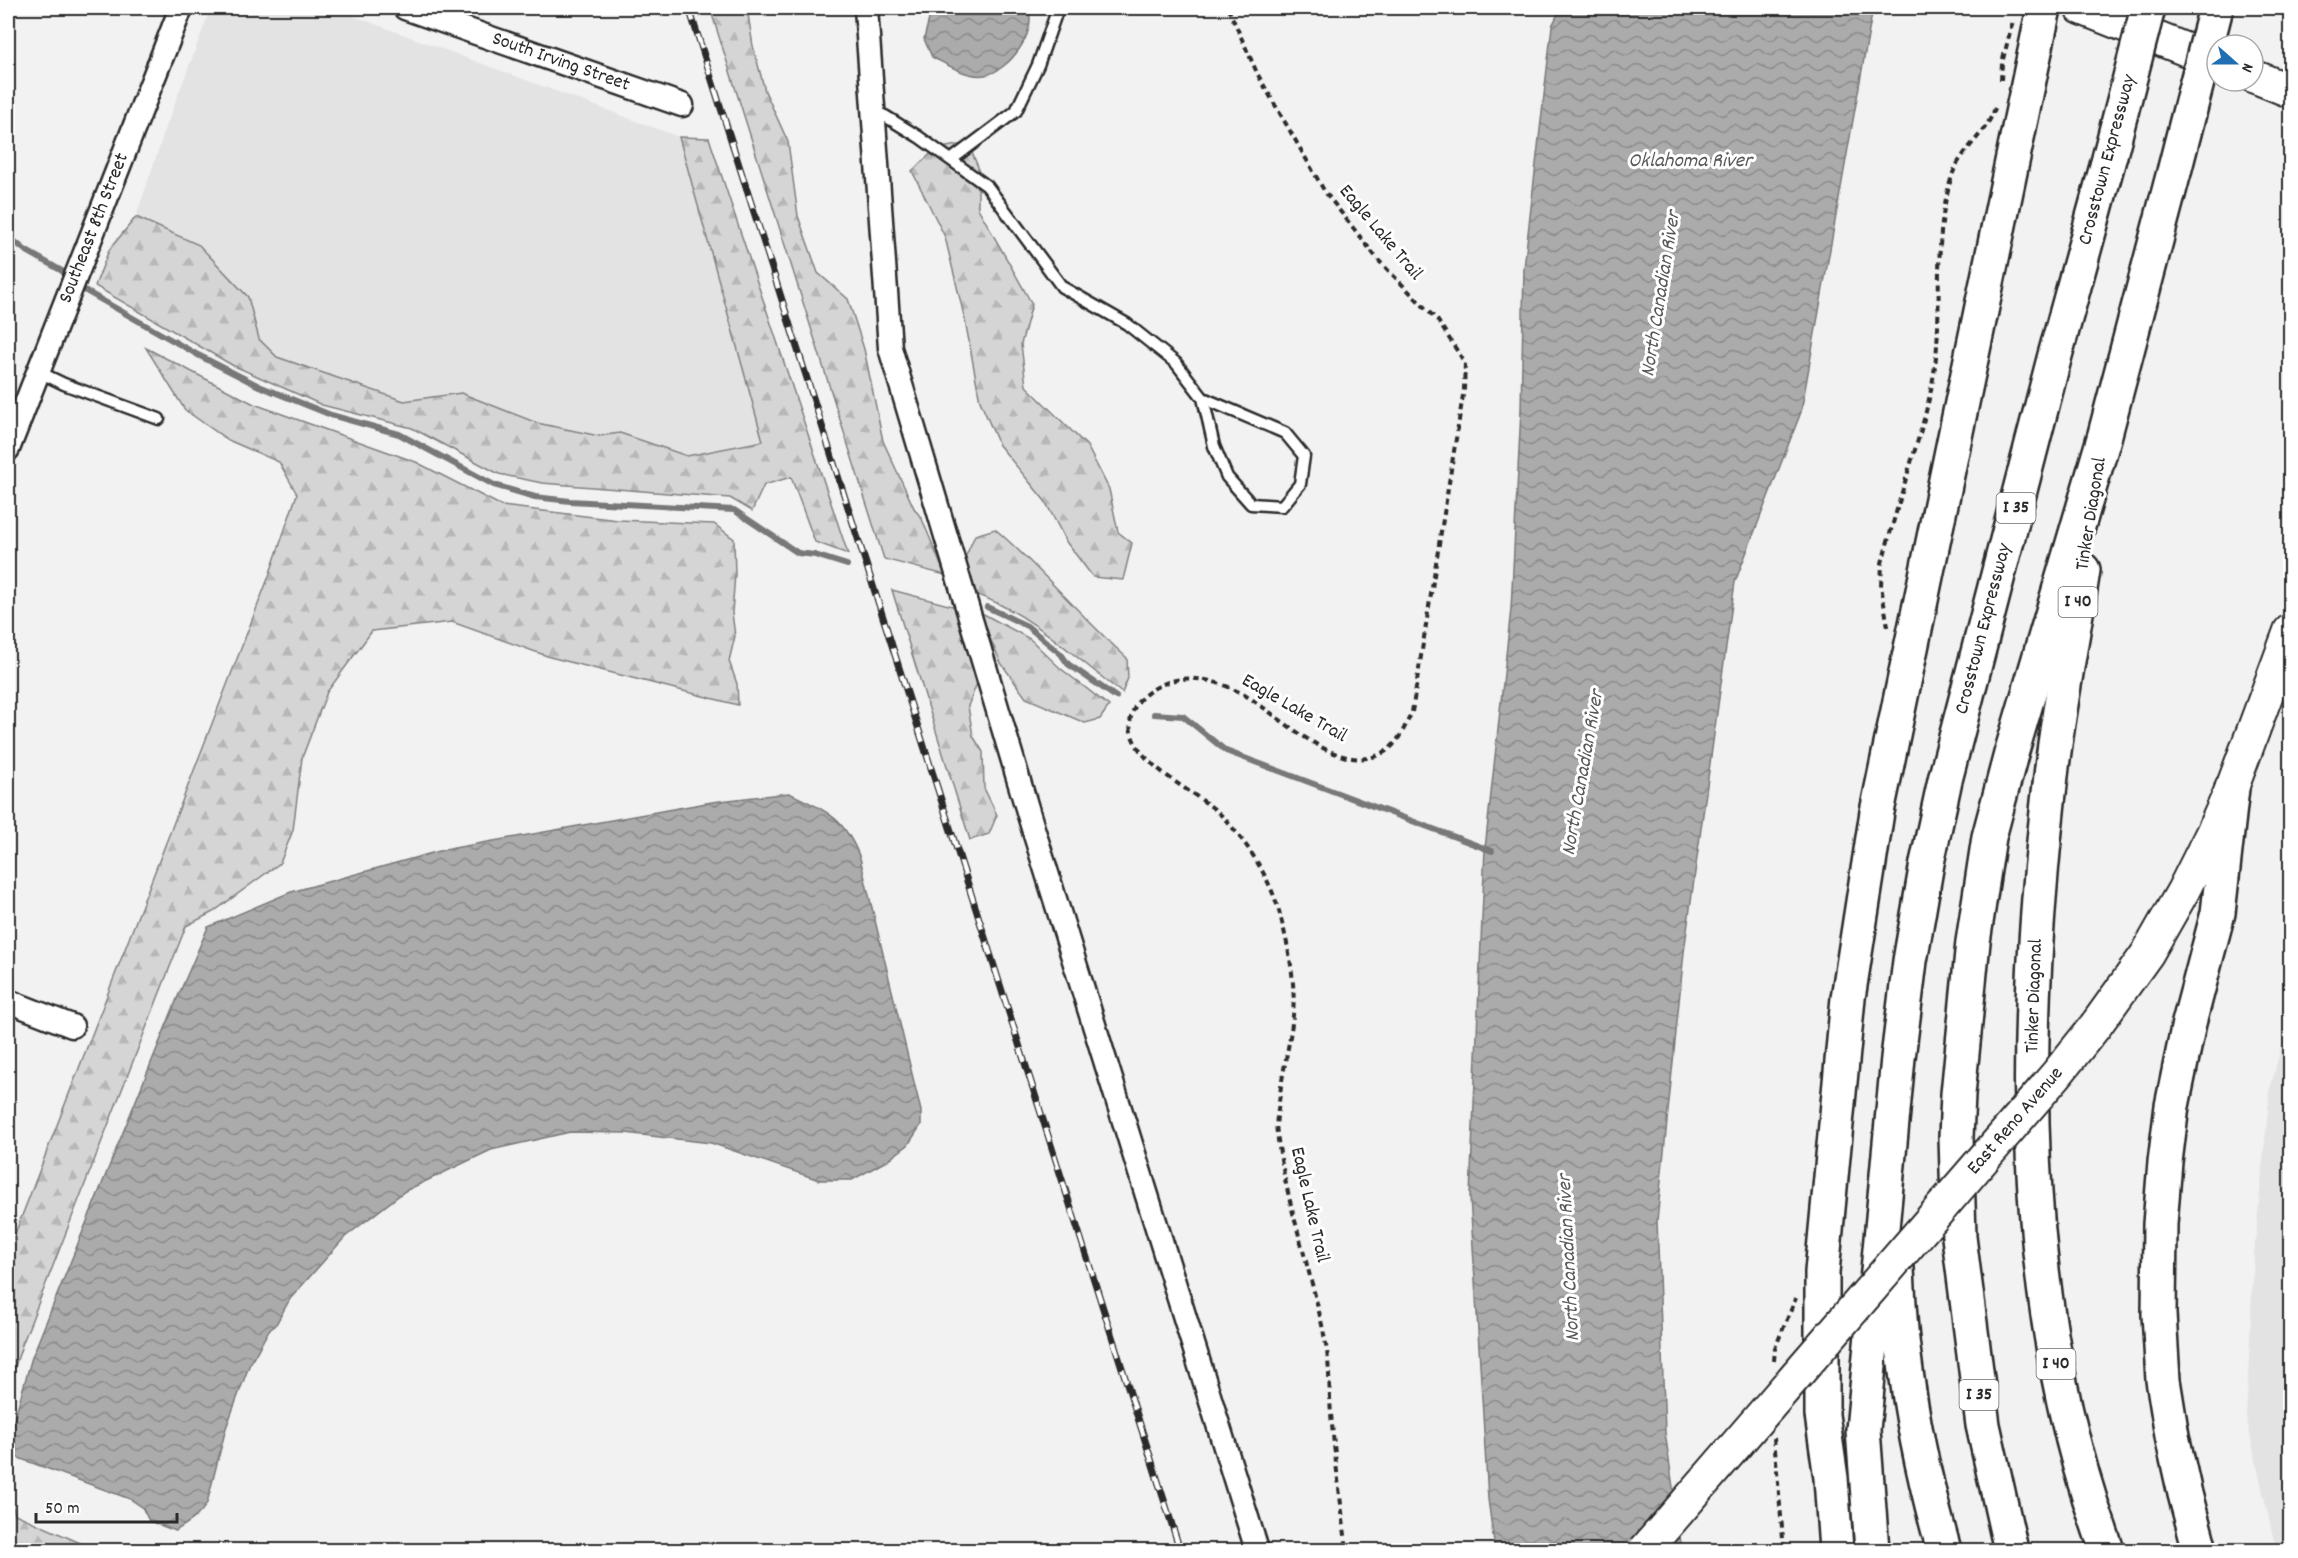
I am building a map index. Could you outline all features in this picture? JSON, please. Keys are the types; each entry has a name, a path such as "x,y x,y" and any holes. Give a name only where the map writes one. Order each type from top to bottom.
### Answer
{"highway":[{"path":"1836,1551 1831,1478 1822,1415 1822,1272 1848,998 1877,812 2044,8"},
{"name":"Crosstown Expressway","path":"1889,1156 1910,961 1927,863 1945,780 2051,369 2148,8"},
{"name":"I 35","path":"2010,1551 1983,1425 1959,1237 1956,1137 1958,1094 1973,942 1989,837 2011,754 2104,438 2216,8"},
{"name":"Tinker Diagonal","path":"2104,438 2052,766 2038,908 2032,1043 2034,1173 2040,1262 2051,1339 2085,1484 2107,1551"},
{"path":"2200,1551 2184,1494 2163,1380 2159,1314 2160,1224 2172,1107 2189,1023 2218,913 2232,788"},
{"path":"1889,1156 1904,1355 1914,1425 1944,1551"},
{"name":"I 35","path":"1872,1551 1863,1430 1889,1156"}],"main road":[{"path":"2081,8 2205,57"},
{"path":"2265,81 2290,91"},
{"name":"East Reno Avenue","path":"1645,1551 2048,1084 2096,1025 2147,954 2178,900 2232,788 2290,631"}],"street":[{"name":"Southeast 8th Street","path":"8,449 14,409 37,371 181,8"},
{"name":"South Irving Street","path":"405,8 681,105"},
{"path":"866,8 890,348 1036,837 1257,1551"},
{"path":"8,1001 72,1026"}],"lane":[{"path":"951,160 1016,111 1038,65 1058,8"},
{"path":"873,112 885,116 987,186 1062,287 1127,324 1176,363 1203,398 1214,446 1227,477 1251,504 1282,506 1300,484 1304,456 1285,433 1203,398"},
{"path":"37,371 64,384 159,419"}],"path":[{"name":"Eagle Lake Trail","path":"1228,8 1258,75 1325,192 1380,262 1438,321 1465,363 1464,389 1412,712 1400,736 1389,749 1356,759 1333,753 1238,691 1215,682 1192,678 1168,680 1152,691 1139,702 1130,722 1137,748 1168,779 1191,791 1219,813 1236,833 1263,872 1288,944 1293,1013 1276,1128 1285,1183 1327,1348 1331,1413 1347,1551"}],"shaded area":[{"path":"211,8 332,8 679,137 763,440 687,456 620,433 599,436 537,423 461,393 404,401 277,357 259,339 248,297 199,245 136,217 167,124"},
{"path":"2290,1013 2290,1550 2276,1550 2246,1417 2254,1254 2270,1089"}],"green space":[{"path":"710,8 747,8 753,46 765,91 788,142 798,216 818,273 848,299 864,349 883,441 914,508 922,519 945,575 884,559"},
{"path":"679,137 709,138 848,554 815,542 791,477 764,485 752,511 730,498 542,483 499,474 412,428 322,405 232,365 95,286 109,250 136,217 199,245 248,297 259,339 277,357 404,401 461,393 537,423 599,436 620,433 687,456 763,441"},
{"path":"968,143 978,167 978,208 1032,304 1021,344 1026,386 1087,446 1109,489 1118,532 1132,543 1123,580 1093,577 1067,543 1045,501 999,445 980,401 965,320 945,237 912,171 936,149"},
{"path":"146,348 254,404 416,462 502,506 618,520 714,524 734,539 735,574 732,613 735,636 729,661 737,684 738,705 550,657 452,622 372,631 327,692 302,758 293,830 280,863 213,912 186,926 22,1345 8,1388 8,1252 269,576 297,494 279,462 228,440 185,410"},
{"path":"995,529 1127,658 1128,678 1122,693 1033,623 993,601 972,593 965,558 975,535"},
{"path":"892,590 960,608 979,678 968,706 973,736 983,752 984,788 997,815 989,834 970,840"},
{"path":"978,611 1030,639 1060,668 1109,706 1100,719 1085,723 1026,698 1001,663"},
{"path":"8,1491 15,1514 96,1550 8,1550"}],"water":[{"path":"945,8 1028,8 1029,28 1019,49 1003,66 985,75 971,75 932,57 924,39 930,15"},
{"name":"Oklahoma River","path":"1561,8 1873,8 1801,412 1735,582 1684,952 1657,1221 1665,1432 1682,1550 1495,1550 1488,1499 1470,1196 1485,849 1511,609 1521,410 1524,268 1552,26"},
{"path":"789,793 814,805 841,824 860,858 921,1111 921,1125 908,1145 888,1160 852,1180 819,1180 711,1143 625,1133 570,1132 491,1150 405,1191 345,1237 290,1299 249,1366 226,1428 207,1503 197,1515 175,1531 149,1521 142,1507 130,1499 13,1456 8,1441 32,1357 208,927 291,892 443,850 712,802"}],"waterway":[{"path":"8,236 25,250 62,271 84,290 198,355 259,386 331,415 399,434 494,485 535,497 570,501 734,510 798,553 815,555 847,565"},
{"path":"987,607 1027,626 1061,654 1068,664 1116,697"},
{"path":"1154,714 1183,716 1226,751 1492,851"}],"railway":[{"path":"689,8 1180,1550"}],"water label":[{"name":"North Canadian River","path":"1662,294"},
{"name":"North Canadian River","path":"1584,773"},
{"name":"North Canadian River","path":"1570,1258"}]}
